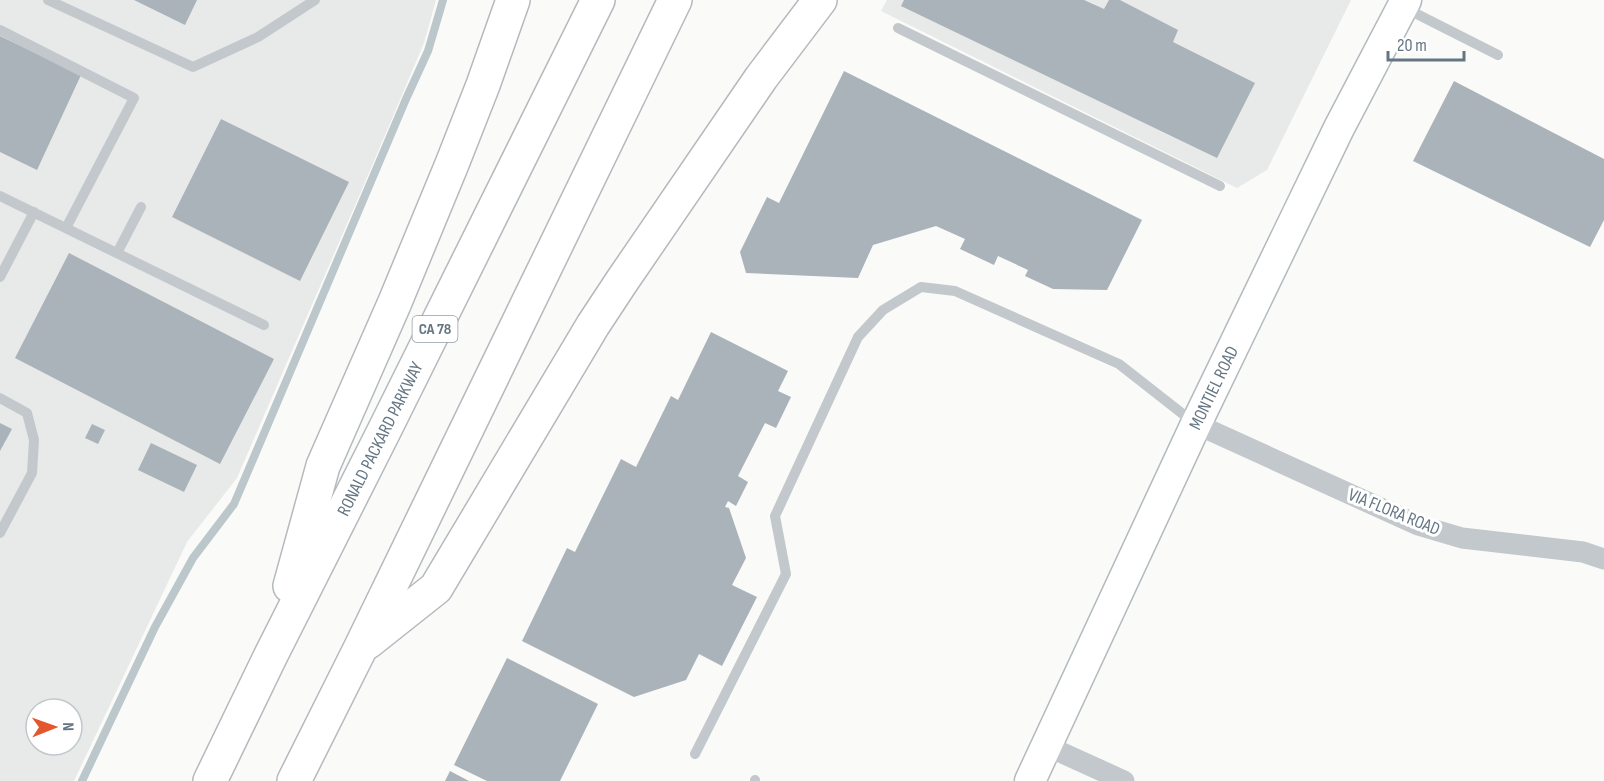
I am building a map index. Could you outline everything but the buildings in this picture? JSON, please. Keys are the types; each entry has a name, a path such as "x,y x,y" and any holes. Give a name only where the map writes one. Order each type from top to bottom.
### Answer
{"highway":[{"path":"270,657 323,466 452,164 513,0"},
{"name":"RONALD PACKARD PARKWAY","path":"210,781 598,0"},
{"path":"294,781 675,0"},
{"path":"360,649 436,588 593,325 760,78 820,0"}],"street":[{"name":"MONTIEL ROAD","path":"1030,781 1196,424 1339,128 1404,4"},
{"name":"VIA FLORA ROAD","path":"1196,424 1418,525 1462,538 1583,552 1604,559"},
{"path":"1047,746 1124,781"}],"lane":[{"path":"48,0 193,67 258,37 315,0"},
{"path":"1404,4 1498,55"},
{"path":"897,28 1220,186"},
{"path":"0,30 134,98 66,228"},
{"path":"0,196 264,325"},
{"path":"117,253 141,207"},
{"path":"0,277 34,212"},
{"path":"695,754 786,574 776,516 858,337 883,310 921,287 955,291 1119,364 1196,424"},
{"path":"0,398 27,413 34,440 32,473 0,533"}],"shaded area":[{"path":"0,0 436,0 424,43 237,478 187,542 74,781 0,781"},
{"path":"887,0 1351,0 1267,170 1237,188 881,11"}],"waterway":[{"path":"82,781 155,627 193,558 234,504 428,51 443,0"}]}
